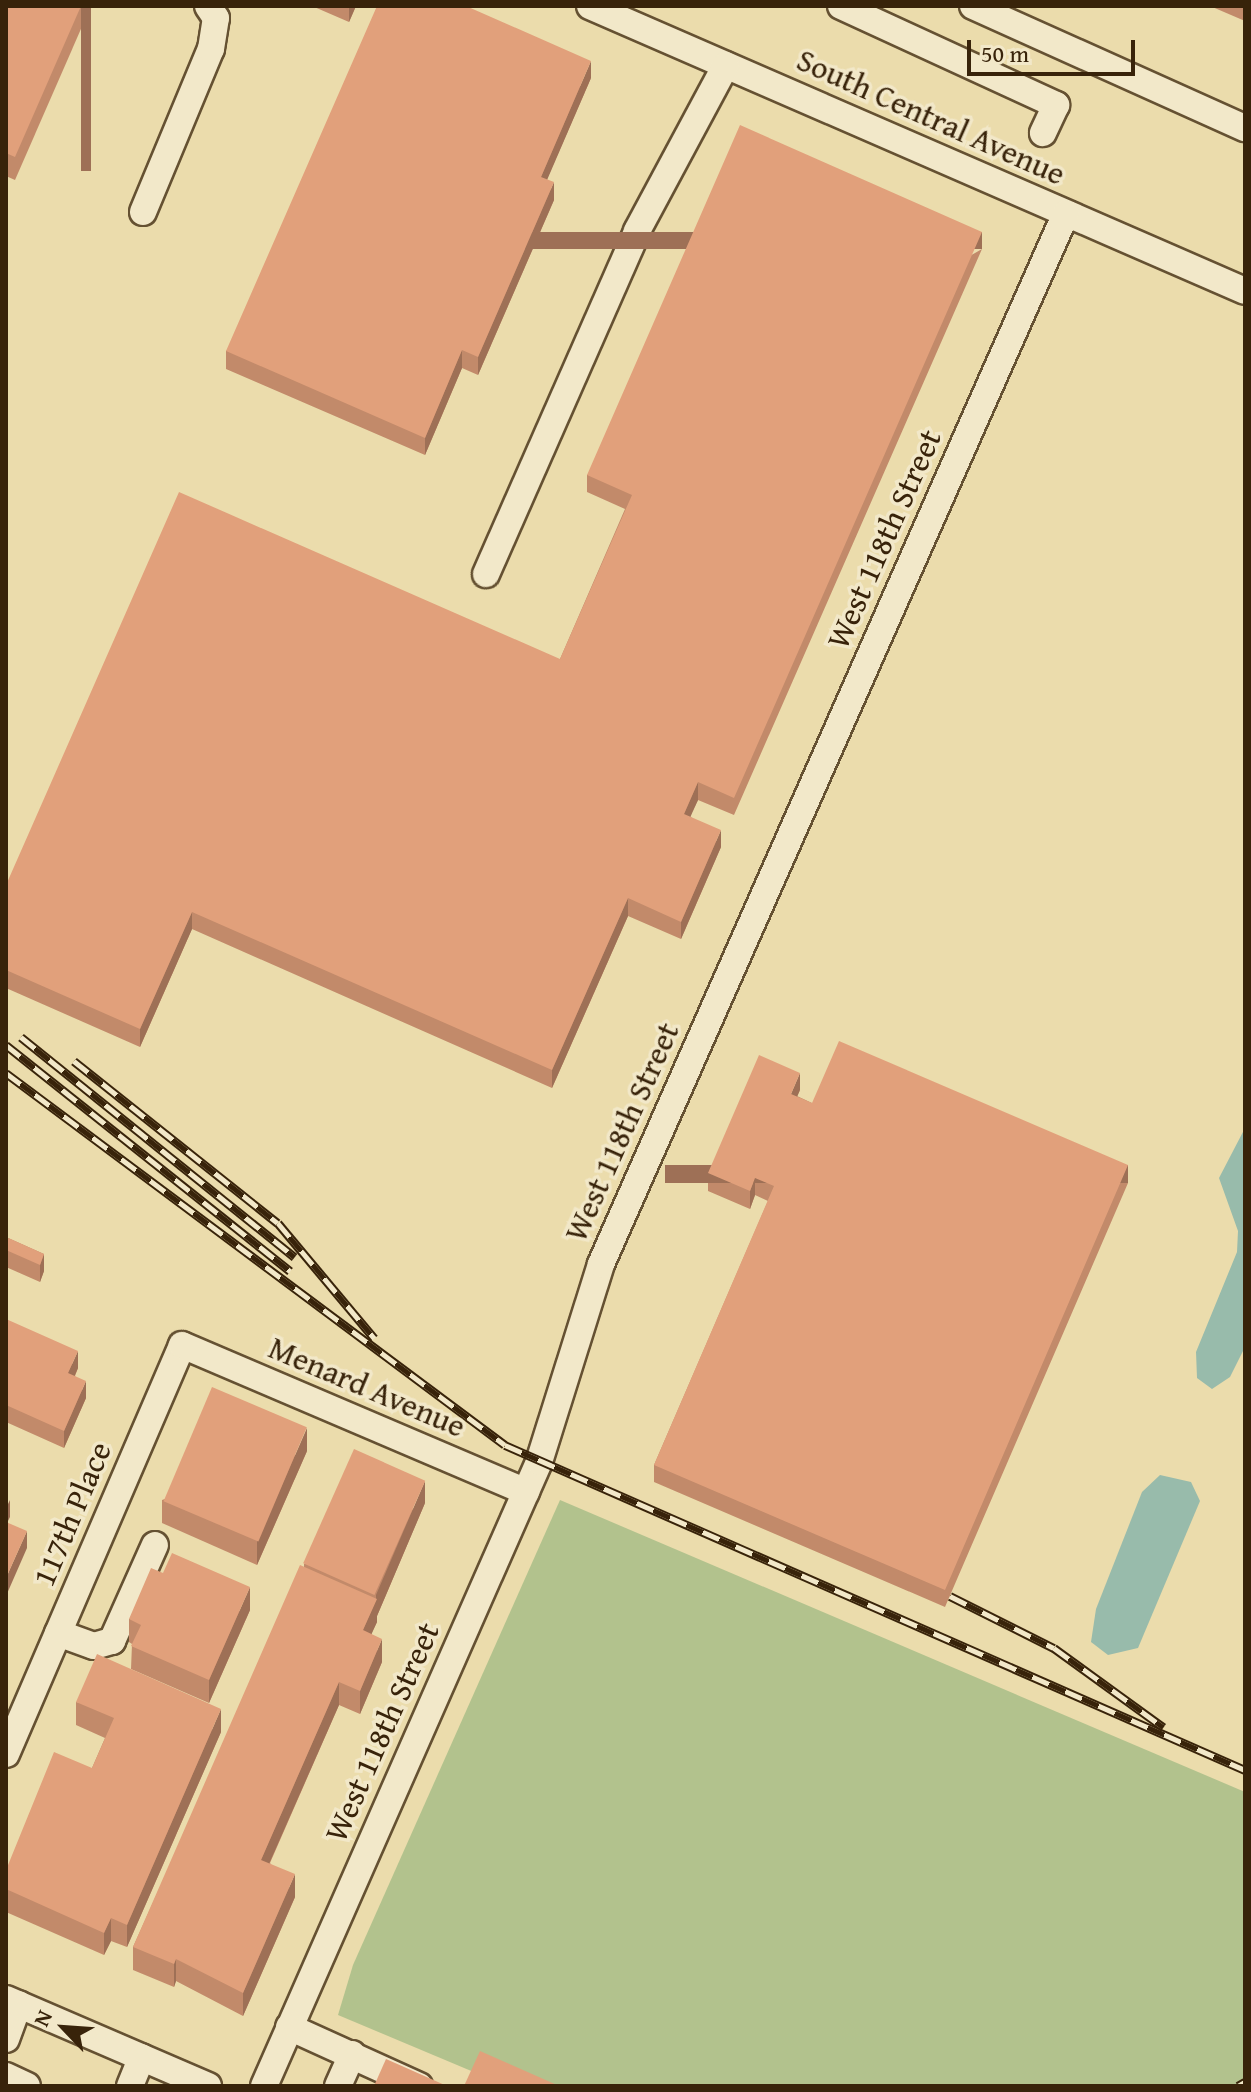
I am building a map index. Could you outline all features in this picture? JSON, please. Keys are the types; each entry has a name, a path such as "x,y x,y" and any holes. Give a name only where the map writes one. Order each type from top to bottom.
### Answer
{"street":[{"path":"143,212 211,49 216,18 208,6"},
{"name":"South Central Avenue","path":"590,6 1245,291"},
{"path":"841,6 875,13 927,47 1056,105 1043,133"},
{"path":"973,6 1245,128"},
{"path":"486,574 637,231 726,65"},
{"name":"West 118th Street","path":"264,2086 526,1492 601,1264 1066,213"},
{"name":"Menard Avenue","path":"182,1345 526,1492"},
{"name":"117th Place","path":"6,1754 182,1345"},
{"path":"58,1633 94,1646 112,1641 155,1545"},
{"path":"6,2039 12,2002 208,2086"},
{"path":"289,2027 419,2086"},
{"path":"338,2086 352,2054"},
{"path":"130,2086 142,2057"},
{"path":"6,2076 27,2086"}],"green space":[{"path":"560,1500 1245,1792 1245,2086 507,2086 338,2015 353,1965"}],"shaded area":[{"path":"1245,1128 1245,1347 1230,1377 1212,1389 1197,1378 1196,1352 1237,1252 1238,1231 1219,1178"},
{"path":"1160,1475 1191,1482 1200,1501 1138,1648 1108,1655 1091,1642 1096,1609 1142,1492"}],"building":[{"path":"6,6 81,6 15,157 6,153"},
{"path":"377,6 466,6 591,61 541,177 554,182 478,357 462,350 425,438 226,351"},
{"path":"740,125 982,232 734,798 698,782 684,814 721,830 681,922 628,898 552,1070 192,912 140,1029 6,970 6,885 179,492 560,659 632,495 587,475"},
{"path":"839,1041 1128,1165 945,1590 654,1465 774,1186 755,1178 750,1191 708,1173 759,1055 800,1073 791,1094 812,1103"},
{"path":"6,1237 44,1254 40,1265 6,1250"},
{"path":"6,1319 78,1351 68,1373 86,1381 64,1431 6,1405"},
{"path":"212,1387 307,1427 258,1541 164,1501"},
{"path":"354,1449 425,1481 374,1595 303,1563"},
{"path":"6,1522 27,1531 6,1578"},
{"path":"172,1553 250,1587 209,1680 131,1646 141,1625 129,1619 151,1568 163,1573"},
{"path":"300,1565 377,1599 363,1630 382,1639 360,1691 339,1682 261,1860 295,1874 243,1993 176,1959 174,1964 133,1947"},
{"path":"97,1654 221,1709 127,1925 111,1918 104,1933 6,1889 6,1870 54,1752 92,1768 114,1718 76,1702"},
{"path":"480,2051 557,2085 464,2086"},
{"path":"386,2059 447,2086 374,2086"}],"railway":[{"path":"21,1037 295,1257"},
{"path":"6,1045 290,1271"},
{"path":"74,1061 278,1223 374,1338"},
{"path":"6,1073 505,1445 1245,1770"},
{"path":"950,1596 1054,1648 1163,1727"},
{"path":"1238,2086 1245,2082"}]}
